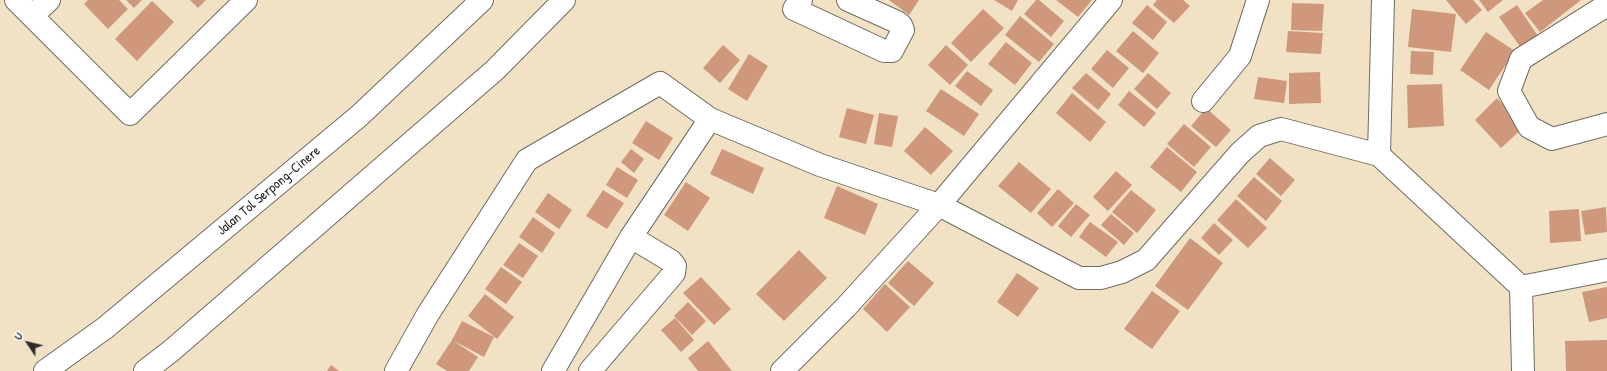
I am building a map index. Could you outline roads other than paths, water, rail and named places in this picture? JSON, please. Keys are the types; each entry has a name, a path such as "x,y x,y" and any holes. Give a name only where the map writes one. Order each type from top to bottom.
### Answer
{"main road":[{"path":"16,0 130,114 246,0"},
{"path":"32,16 49,0"},
{"name":"Jalan Tol Serpong–Cinere","path":"45,371 105,328 359,116 482,0"},
{"path":"145,371 171,351 495,70 564,0"},
{"path":"801,0 794,9 884,51 892,51 902,30 901,25 848,0"},
{"path":"782,371 846,307 939,205 1111,0"},
{"path":"1203,101 1240,56 1258,0"},
{"path":"1379,154 1383,0"},
{"path":"1607,5 1521,59 1509,91 1529,127 1552,139 1607,124"},
{"path":"396,371 428,314 526,160 660,83 710,118 820,165 939,205 1079,278 1101,278 1122,272 1146,260 1240,153 1259,136 1281,129 1379,154 1521,287 1523,371"},
{"path":"553,371 631,237 710,118"},
{"path":"590,371 674,273 675,266 671,261 631,237"},
{"path":"1521,287 1607,270"}]}
